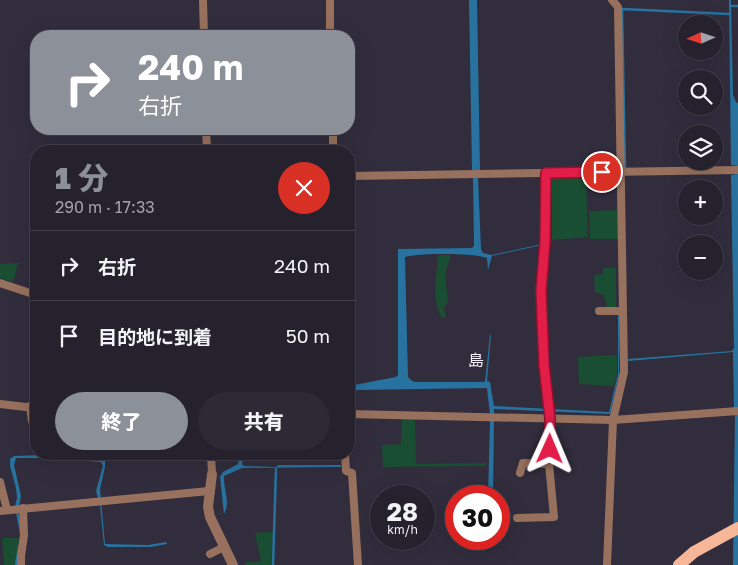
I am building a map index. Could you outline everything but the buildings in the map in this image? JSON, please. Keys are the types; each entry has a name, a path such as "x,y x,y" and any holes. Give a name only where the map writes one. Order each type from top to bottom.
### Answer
{"main road":[{"path":"679,565 694,552 734,529"}],"street":[{"path":"203,0 204,30"},
{"path":"330,0 330,30"},
{"path":"607,565 613,420 624,372 618,7 612,0"},
{"path":"355,176 738,170"},
{"path":"517,518 554,517 549,464 550,418 544,365 541,291 545,242 546,173"},
{"path":"0,283 30,293"},
{"path":"599,311 623,311"},
{"path":"0,405 30,406"},
{"path":"355,414 613,420 738,411"},
{"path":"212,460 208,507 210,517 233,565"},
{"path":"345,460 346,470 352,473 358,565"},
{"path":"520,473 523,463 549,464"},
{"path":"0,482 4,510 209,491"},
{"path":"21,565 24,535 23,508"},
{"path":"210,554 224,548"}],"green space":[{"path":"586,175 588,237 552,240 552,176"},
{"path":"619,210 619,239 590,239 589,211"},
{"path":"438,255 451,255 445,274 448,302 444,307 446,318 442,318 437,303"},
{"path":"18,263 12,282 0,278 0,264"},
{"path":"603,268 616,268 616,307 607,308 604,295 595,292 594,275 603,274"},
{"path":"617,355 617,374 614,386 579,384 578,357"},
{"path":"402,418 415,418 416,464 487,463 486,466 383,467 382,445 401,444"},
{"path":"273,532 271,565 246,565 245,562 261,561 255,533"},
{"path":"2,538 19,538 16,565 4,565"}],"water":[{"path":"469,0 477,0 480,170 472,170"},
{"path":"729,0 731,0 733,95 738,103 738,166 731,165"},
{"path":"738,174 738,408 734,409 733,352 628,361 628,359 732,351 734,348 731,175"},
{"path":"473,178 478,178 481,249 483,253 492,255 542,245 492,256 488,270 487,258 480,256 446,254 405,257 408,377 412,381 485,382 491,335 487,381 490,382 494,406 609,412 618,374 619,314 619,375 610,414 494,409 494,415 490,415 487,388 355,391 355,385 396,377 398,375 398,249 472,248 474,246"},
{"path":"735,415 738,415 738,565 733,565"},
{"path":"494,420 493,485 488,485 490,421"},
{"path":"30,455 30,458 16,458 14,465 21,496 18,512 20,534 15,507 17,498 16,488 10,466 10,459 14,456"},
{"path":"72,460 105,461 100,489 105,544 148,545 166,542 167,544 151,547 108,547 104,545 100,505 96,491 103,466 101,462"},
{"path":"239,460 243,460 242,464 244,466 341,465 341,467 242,468 224,476 227,505 224,514 220,477 223,472 238,464"}],"waterway":[{"path":"731,6 738,6"},
{"path":"625,168 622,9 729,14"},
{"path":"273,565 276,469"},
{"path":"16,565 19,547"}],"district":[{"name":"島","path":"476,360"}],"route":[{"path":"550,449 550,418 544,365 541,291 545,242 546,173 602,172"}]}
